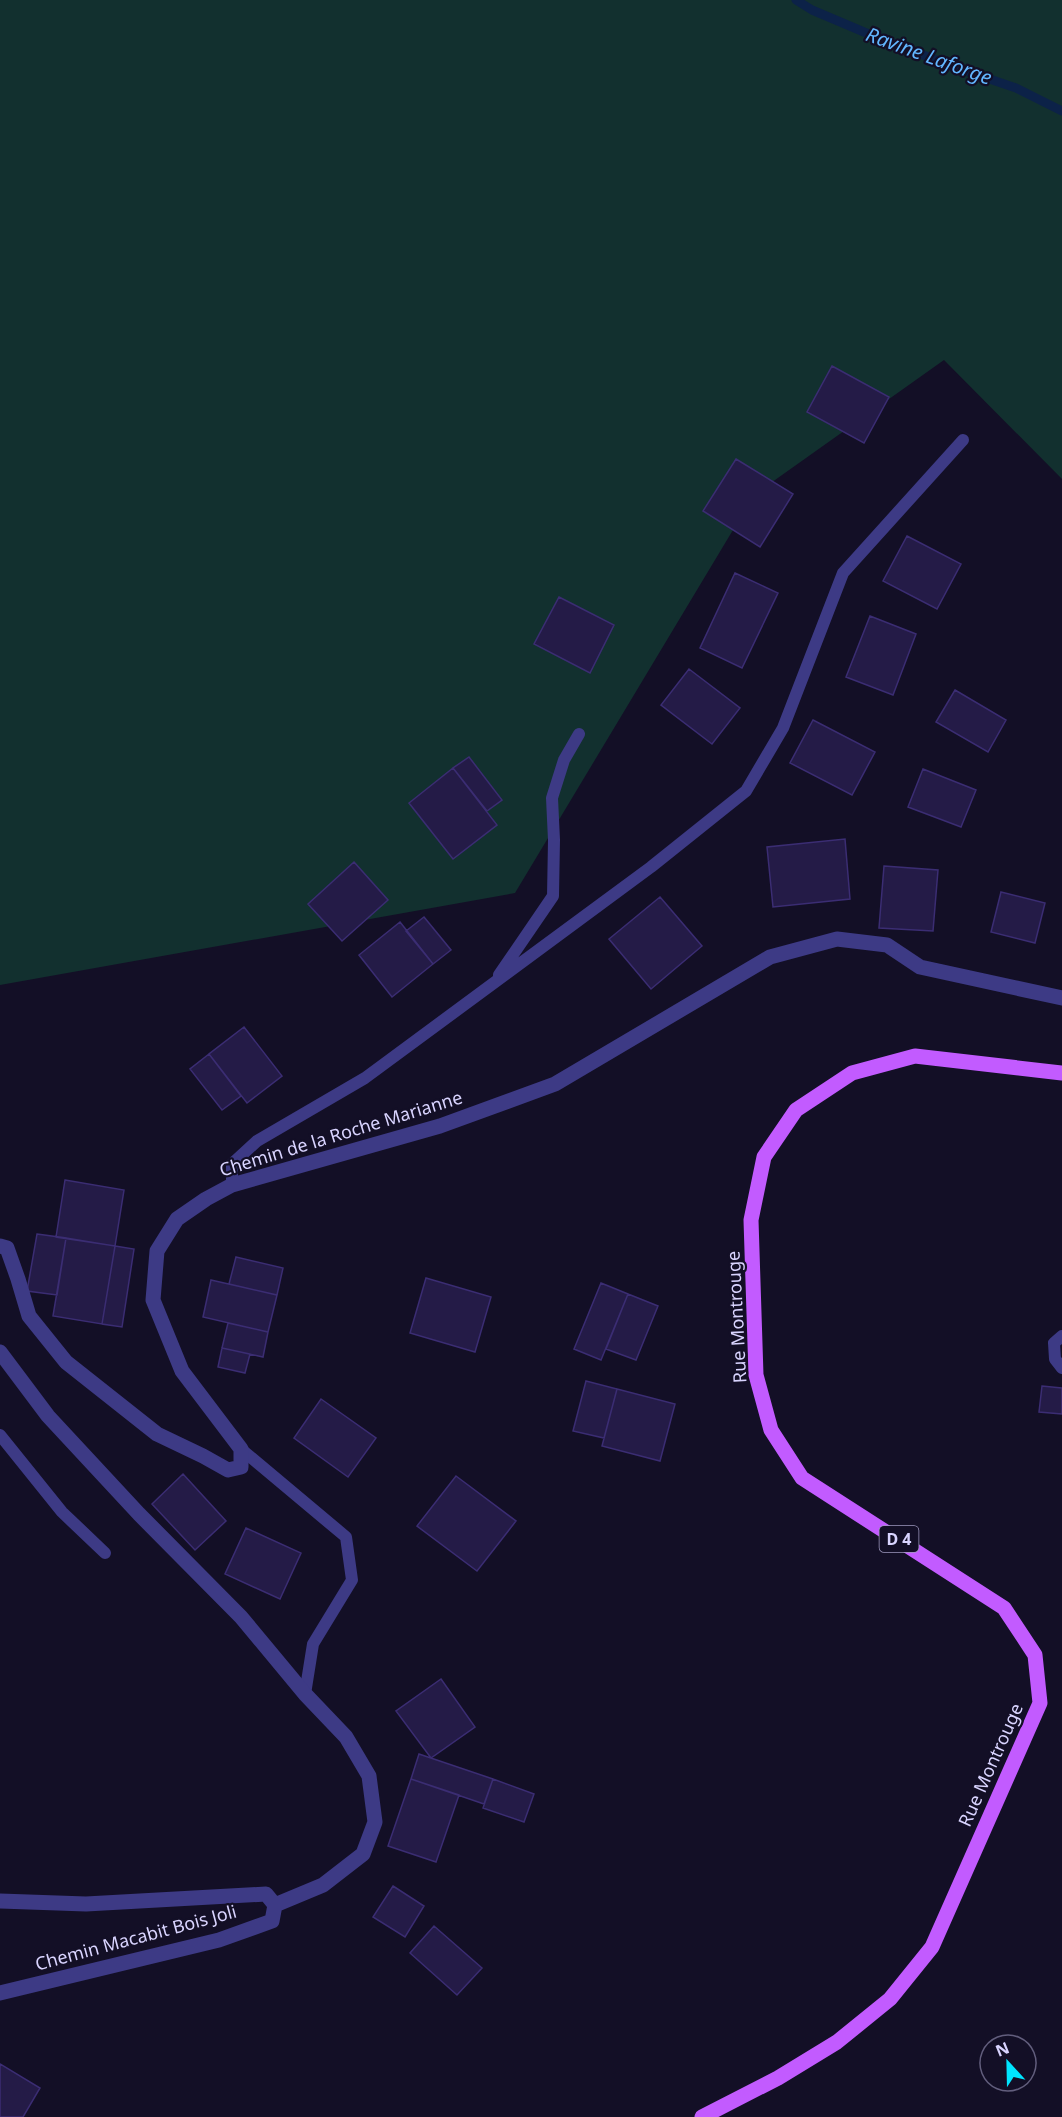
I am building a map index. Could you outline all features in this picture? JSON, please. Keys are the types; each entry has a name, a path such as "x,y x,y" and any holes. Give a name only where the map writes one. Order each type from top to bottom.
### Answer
{"main road":[{"name":"Rue Montrouge","path":"702,2117 778,2078 837,2042 890,1999 904,1982 932,1947 1040,1703 1035,1655 1005,1608 802,1478 771,1430 756,1375 751,1220 764,1157 796,1110 852,1073 894,1061 915,1056 1062,1073"}],"street":[{"name":"Chemin de la Roche Marianne","path":"241,1449 182,1371 153,1300 157,1251 177,1219 206,1199 232,1185 440,1126 555,1084 770,957 837,939 887,945 920,967 1062,998"},
{"path":"0,1246 7,1248 29,1316 66,1362 157,1434 228,1470 241,1467 241,1449"},
{"path":"0,1352 48,1416 139,1514 241,1617 305,1694 346,1737 369,1776 375,1822 363,1854 323,1885 274,1905"},
{"name":"Chemin Macabit Bois Joli","path":"0,1901 86,1904 266,1894 274,1905 272,1920 219,1940 0,1993"}],"lane":[{"path":"232,1185 232,1164 257,1141 365,1078 651,867 746,791 783,728 843,573 963,440"},
{"path":"494,983 553,896 552,798 564,760 579,734"},
{"path":"1062,1335 1054,1343 1055,1359 1062,1368"},
{"path":"0,1435 62,1512 105,1554"},
{"path":"241,1449 346,1537 352,1580 313,1644 305,1694"}],"green space":[{"path":"0,0 1062,0 1062,479 944,360 754,495 515,893 0,985"}],"building":[{"path":"832,366 889,397 864,443 807,412"},
{"path":"736,459 793,494 760,547 703,511"},
{"path":"907,536 961,564 937,609 883,581"},
{"path":"735,573 778,593 742,668 700,648"},
{"path":"559,597 614,625 590,673 534,644"},
{"path":"870,616 916,634 893,695 846,677"},
{"path":"689,669 740,708 712,744 661,705"},
{"path":"955,690 1006,720 988,752 936,722"},
{"path":"813,720 875,752 852,795 790,763"},
{"path":"469,757 502,800 487,811 453,768"},
{"path":"453,768 497,825 453,859 409,803"},
{"path":"923,769 976,790 961,827 908,807"},
{"path":"845,839 850,899 773,907 767,847"},
{"path":"354,862 388,900 342,941 308,904"},
{"path":"884,866 938,870 933,931 879,928"},
{"path":"1001,892 1045,903 1035,943 991,932"},
{"path":"660,897 702,946 651,989 609,939"},
{"path":"424,917 451,950 433,964 406,931"},
{"path":"400,922 433,964 392,997 359,955"},
{"path":"244,1027 282,1076 247,1103 209,1054"},
{"path":"209,1054 241,1096 222,1110 190,1069"},
{"path":"65,1180 124,1190 115,1246 56,1237"},
{"path":"37,1234 66,1238 57,1295 27,1291"},
{"path":"66,1238 115,1246 102,1324 53,1316"},
{"path":"115,1246 134,1249 122,1327 102,1324"},
{"path":"236,1257 283,1268 277,1295 229,1284"},
{"path":"426,1278 491,1297 475,1352 410,1333"},
{"path":"211,1280 277,1295 268,1332 203,1317"},
{"path":"601,1283 628,1294 601,1360 574,1349"},
{"path":"628,1294 658,1306 636,1360 606,1349"},
{"path":"228,1323 268,1332 263,1357 222,1348"},
{"path":"222,1348 250,1354 245,1373 218,1367"},
{"path":"586,1381 617,1389 604,1438 573,1431"},
{"path":"1042,1386 1062,1388 1062,1414 1039,1412"},
{"path":"617,1389 675,1404 660,1461 602,1446"},
{"path":"321,1399 376,1438 348,1477 294,1438"},
{"path":"183,1474 226,1521 195,1550 152,1504"},
{"path":"456,1476 516,1521 477,1571 417,1526"},
{"path":"246,1528 301,1553 280,1599 225,1574"},
{"path":"441,1679 475,1727 431,1758 396,1711"},
{"path":"419,1754 493,1779 484,1804 411,1779"},
{"path":"411,1779 459,1795 436,1862 388,1846"},
{"path":"493,1779 534,1794 524,1822 483,1808"},
{"path":"393,1886 424,1906 405,1937 373,1917"},
{"path":"434,1926 482,1968 457,1995 410,1953"},
{"path":"0,2064 40,2088 23,2117 0,2117"}],"waterway":[{"name":"Ravine Laforge","path":"796,0 812,10 864,32 1016,88 1062,111"}]}
